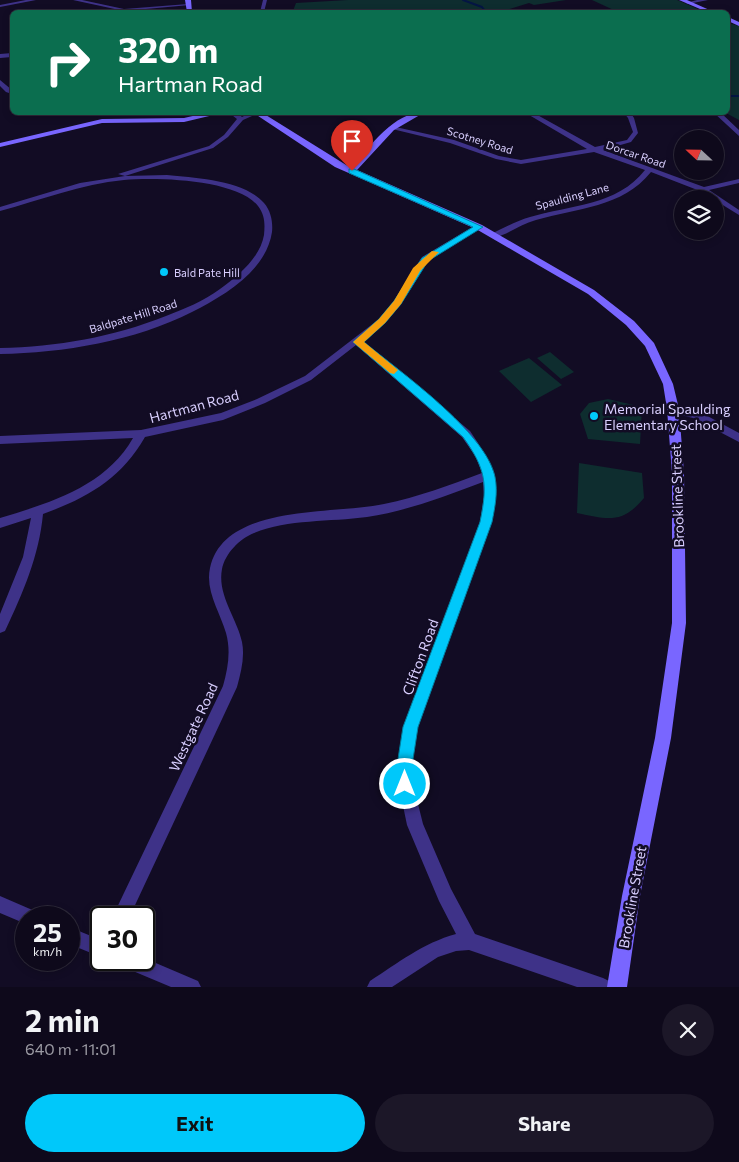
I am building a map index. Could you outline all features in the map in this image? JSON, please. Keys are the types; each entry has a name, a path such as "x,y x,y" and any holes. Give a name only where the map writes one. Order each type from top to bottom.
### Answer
{"main road":[{"path":"685,1 706,10"},
{"path":"0,145 102,121 184,120 208,115"},
{"name":"Brookline Street","path":"259,115 309,147 352,171 479,227 591,292 630,322 650,345 668,384 674,409 679,535 677,642 663,738 631,896 617,987"},
{"path":"352,171 391,128 416,115"}],"street":[{"path":"0,6 34,0"},
{"path":"75,0 121,10"},
{"path":"685,1 706,0"},
{"path":"134,10 188,3"},
{"path":"126,10 128,5"},
{"path":"0,82 10,92"},
{"path":"234,115 241,120"},
{"name":"Baldpate Hill Road","path":"0,209 211,147 226,136 241,120 252,115"},
{"name":"Dorcar Road","path":"532,115 593,149 703,189 739,213"},
{"name":"Scotney Road","path":"391,128 452,141 498,158 515,161 536,161 615,146 630,141 634,136 635,125 628,115"},
{"path":"719,115 739,134"},
{"path":"149,166 151,178"},
{"name":"Spaulding Lane","path":"494,236 533,218 614,197 636,186 649,170"},
{"name":"Baldpate Hill Road","path":"0,351 39,350 74,344 155,323 189,310 214,298 252,265 266,244 270,227 266,208 258,200 234,188 220,184 151,178 110,180 73,187"},
{"path":"703,189 739,181"},
{"name":"Hartman Road","path":"0,522 37,512 91,486 113,470 136,446 141,434 223,416 261,401 308,378 358,342 382,321 398,302 425,259 479,227"},
{"name":"Clifton Road","path":"358,342 466,434 480,453 489,475 491,495 486,522 410,727 403,772 414,825 445,895 469,940"},
{"path":"674,409 696,414 739,438"},
{"path":"0,440 141,434"},
{"name":"Westgate Road","path":"126,906 230,687 236,663 235,642 217,594 214,573 217,562 225,549 248,531 265,525 370,512 489,475"},
{"path":"0,627 16,595 36,536 37,512"},
{"path":"0,904 15,911"},
{"path":"376,987 437,946 453,941 469,940 603,987"},
{"path":"153,971 192,987"}],"green space":[{"path":"348,0 566,0 534,5 529,3 506,10 293,10 296,3"},
{"path":"592,0 677,0 700,10 614,10"},
{"path":"730,24 739,26 739,120 730,115"},
{"path":"550,352 574,372 561,379 537,358"},
{"path":"529,358 562,385 531,402 499,371"},
{"path":"608,399 642,407 640,444 588,439 580,414 589,403"},
{"path":"579,463 642,473 644,498 628,513 614,518 577,513"}],"waterway":[{"path":"463,0 482,7 484,10"},
{"path":"730,96 739,96"}],"slow traffic":[{"path":"394,370 358,342 382,321 398,302 416,270 425,259 435,252"}],"place":[{"name":"Bald Pate Hill","path":"164,272"},
{"name":"Memorial Spaulding Elementary School","path":"594,416"}],"route":[{"path":"352,171 479,227 425,259 416,270 398,302 382,321 358,342 401,376 466,434 480,453 489,475 491,495 486,522 410,727 403,772 405,784"}]}
